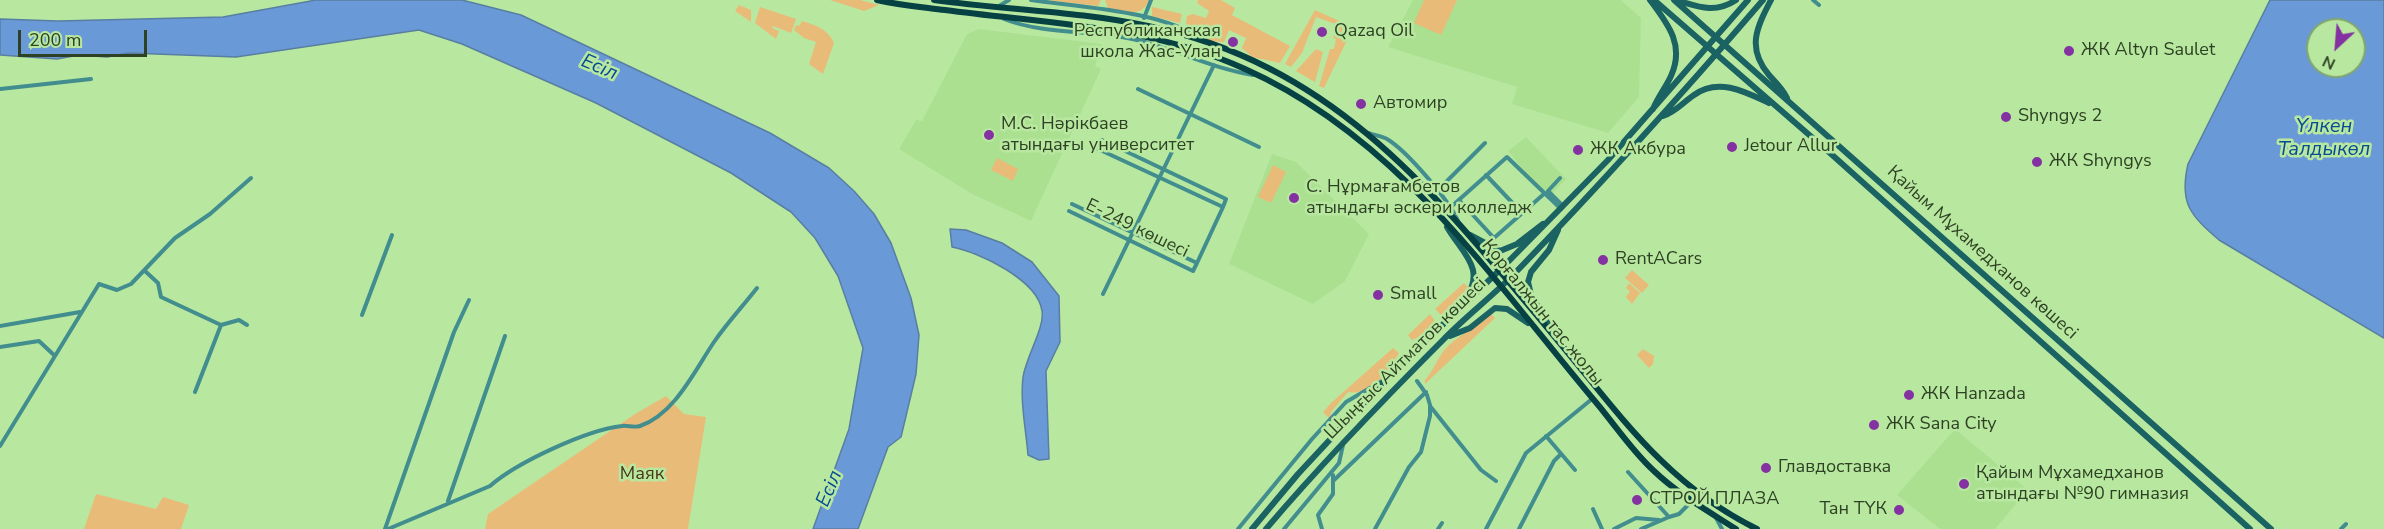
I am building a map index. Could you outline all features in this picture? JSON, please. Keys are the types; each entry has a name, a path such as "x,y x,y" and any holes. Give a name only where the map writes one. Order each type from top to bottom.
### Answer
{"main road":[{"name":"Қорғалжын тас жолы","path":"877,0 998,17 1105,28 1149,36 1220,58 1261,76 1296,96 1361,140 1405,178 1501,286 1528,323 1654,471 1691,501 1736,529"},
{"name":"Қорғалжын тас жолы","path":"934,0 1092,16 1149,26 1202,40 1250,59 1288,78 1369,133 1440,201 1462,230 1508,280 1644,445 1665,467 1699,494 1757,529"},
{"path":"1650,0 1672,32 1677,51 1670,78 1660,92 1651,114"},
{"name":"Қайым Мұхамедханов көшесі","path":"1654,0 2250,529"},
{"path":"1675,0 1714,9 1737,0"},
{"name":"Қайым Мұхамедханов көшесі","path":"1675,0 2271,529"},
{"name":"Шыңғыс Айтматов көшесі","path":"1252,529 1298,474 1388,377 1561,210 1651,114 1748,0"},
{"name":"Шыңғыс Айтматов көшесі","path":"1266,529 1344,441 1443,339 1508,280 1560,226 1663,116 1763,0"},
{"path":"1771,0 1762,14 1755,36 1757,54 1768,74 1782,87 1789,101"},
{"path":"1663,116 1675,112 1695,93 1717,86 1737,88 1777,107"},
{"path":"1462,230 1486,246 1500,251 1517,244 1561,210"},
{"path":"1440,217 1473,264 1475,277 1467,296 1454,313"},
{"path":"1557,339 1531,295 1528,282 1531,272 1549,250 1560,226"},
{"path":"1921,236 1930,226"},
{"path":"1443,339 1470,328 1495,308 1507,309 1528,323"}],"street":[{"path":"997,7 1009,0"},
{"path":"1031,0 1181,26 1202,40"},
{"path":"1144,18 1151,0"},
{"path":"1813,0 1819,5"},
{"path":"998,17 1028,29 1102,33 1141,41 1214,65 1261,76"},
{"path":"1102,294 1214,65"},
{"path":"0,89 17,85 91,80"},
{"path":"1138,89 1259,147"},
{"path":"1369,133 1385,138 1400,149 1452,206 1462,230"},
{"path":"1072,204 1197,264 1223,207 1226,199 1102,140 1098,149 1223,207"},
{"path":"1437,191 1485,143"},
{"path":"1452,206 1507,157 1561,210"},
{"path":"1486,175 1522,213"},
{"path":"0,446 99,284 117,290 131,284 145,272 175,238 210,214 251,177"},
{"path":"1560,178 1548,191 1561,210"},
{"path":"1459,200 1494,238 1545,193"},
{"name":"Е-249 көшесі","path":"1069,211 1193,271 1197,264"},
{"path":"362,315 392,235"},
{"path":"145,272 158,283 161,297 221,325 239,320 247,325"},
{"path":"387,529 489,486 503,474 572,442 622,425 639,426 650,420 672,403 685,387 715,341 757,288"},
{"path":"387,529 454,332 469,300"},
{"path":"0,326 81,312"},
{"path":"195,392 221,325"},
{"path":"448,502 505,336"},
{"path":"0,347 39,341 55,356"},
{"path":"1238,529 1312,439 1346,402 1388,377"},
{"path":"1376,529 1409,467 1419,458 1430,417 1430,405 1426,393 1417,381"},
{"path":"1333,481 1426,393"},
{"path":"1486,529 1526,453 1592,399"},
{"path":"1430,405 1481,470 1496,481"},
{"path":"1546,436 1575,470"},
{"path":"1284,529 1339,463 1344,441"},
{"path":"1519,529 1554,461 1561,454"},
{"path":"1628,472 1669,517"},
{"path":"1322,529 1318,513 1333,494 1333,475"},
{"path":"1641,529 1679,514 1699,494"},
{"path":"1593,509 1602,529"},
{"path":"1714,516 1722,529"},
{"path":"1614,529 1636,518 1659,520"},
{"path":"1438,529 1442,523"},
{"path":"2341,529 2346,524"}],"shaded area":[{"path":"1413,0 1621,0 1641,18 1639,97 1608,133 1512,104 1517,87 1388,47"},
{"name":"М.С. Нәрікбаев атындағы университет","path":"979,29 1102,44 1095,66 1101,69 1031,221 972,194 899,149 916,120 922,121 967,34"},
{"path":"1526,137 1566,179 1547,199 1508,151"},
{"name":"С. Нұрмағамбетов атындағы әскери колледж","path":"1272,154 1296,162 1369,234 1345,281 1313,304 1229,264"},
{"name":"Қайым Мұхамедханов атындағы №90 гимназия","path":"1955,429 2028,490 1995,529 1940,529 1897,495"}],"green space":[{"path":"830,0 860,0 879,5 864,11"},
{"path":"1046,0 1101,0 1098,6"},
{"path":"1105,0 1149,0 1142,10 1127,12 1108,8"},
{"path":"1198,0 1221,0 1235,8 1232,15 1290,46 1280,63 1252,57 1242,48 1246,38 1229,30 1224,42 1211,41 1186,24 1187,16 1193,14 1206,18 1209,11 1197,3"},
{"path":"1424,0 1457,0 1441,35 1414,23"},
{"path":"739,5 751,10 751,22 735,11"},
{"path":"760,7 796,19 791,33 773,26 772,28 779,31 776,39 755,23"},
{"path":"1152,7 1182,14 1180,23 1152,16"},
{"path":"1315,10 1339,21 1339,25 1343,27 1341,35 1348,38 1324,88 1319,86 1330,49 1334,49 1336,39 1333,38 1338,25 1316,17 1302,53 1291,67 1285,64"},
{"path":"802,21 825,31 834,43 823,74 809,64 816,42 804,38 794,30 796,25 799,26"},
{"path":"1316,49 1323,52 1315,82 1296,71"},
{"path":"997,158 1018,169 1013,181 991,170"},
{"path":"1273,165 1286,172 1271,203 1258,197"},
{"path":"1632,270 1649,285 1642,293 1625,278"},
{"path":"1464,283 1468,287 1459,303 1443,317 1435,309"},
{"path":"1629,283 1640,293 1632,304 1626,297 1630,291 1626,288"},
{"path":"1430,314 1437,324 1426,334 1412,340 1408,335"},
{"path":"1491,314 1495,318 1425,384 1425,380 1445,349"},
{"path":"1393,348 1399,353 1378,381 1364,390 1348,392 1331,412 1330,419 1323,412"},
{"path":"1643,349 1654,356 1653,364 1649,368 1637,355"},
{"name":"Маяк","path":"666,396 684,414 706,417 688,529 485,529 488,514 635,414"},
{"path":"96,494 156,509 163,497 189,505 181,529 84,529"}],"water":[{"name":"Есіл","path":"316,0 462,0 521,15 770,133 829,168 854,191 874,214 891,243 911,298 919,335 916,374 901,437 888,447 858,529 813,529 849,429 863,348 838,276 815,238 791,212 731,173 596,103 462,44 419,30 236,57 129,53 107,57 79,55 57,59 0,55 0,19 58,21 223,17"},
{"name":"Үлкен Талдыкөл","path":"2270,0 2384,0 2384,338 2219,240 2201,223 2189,207 2185,189 2188,164"},
{"path":"950,229 966,230 1002,243 1032,262 1059,296 1060,342 1046,371 1049,459 1039,460 1028,455 1023,406 1023,377 1042,318 1038,300 1019,278 1006,269 977,255 952,247"}],"place":[{"name":"Qazaq Oil","path":"1322,32"},
{"name":"Республиканская школа Жас-Улан","path":"1233,42"},
{"name":"ЖК Altyn Saulet","path":"2069,51"},
{"name":"Автомир","path":"1361,104"},
{"name":"Shyngys 2","path":"2006,117"},
{"name":"М.С. Нәрікбаев атындағы университет","path":"989,135"},
{"name":"Jetour Allur","path":"1732,147"},
{"name":"ЖК Акбура","path":"1578,150"},
{"name":"ЖК Shyngys","path":"2037,162"},
{"name":"С. Нұрмағамбетов атындағы әскери колледж","path":"1294,198"},
{"name":"RentACars","path":"1603,260"},
{"name":"Small","path":"1378,295"},
{"name":"ЖК Hanzada","path":"1909,395"},
{"name":"ЖК Sana City","path":"1874,425"},
{"name":"Главдоставка","path":"1766,468"},
{"name":"Қайым Мұхамедханов атындағы №90 гимназия","path":"1964,484"},
{"name":"СТРОЙ ПЛАЗА","path":"1637,500"},
{"name":"Тан ТҮК","path":"1899,510"}]}
